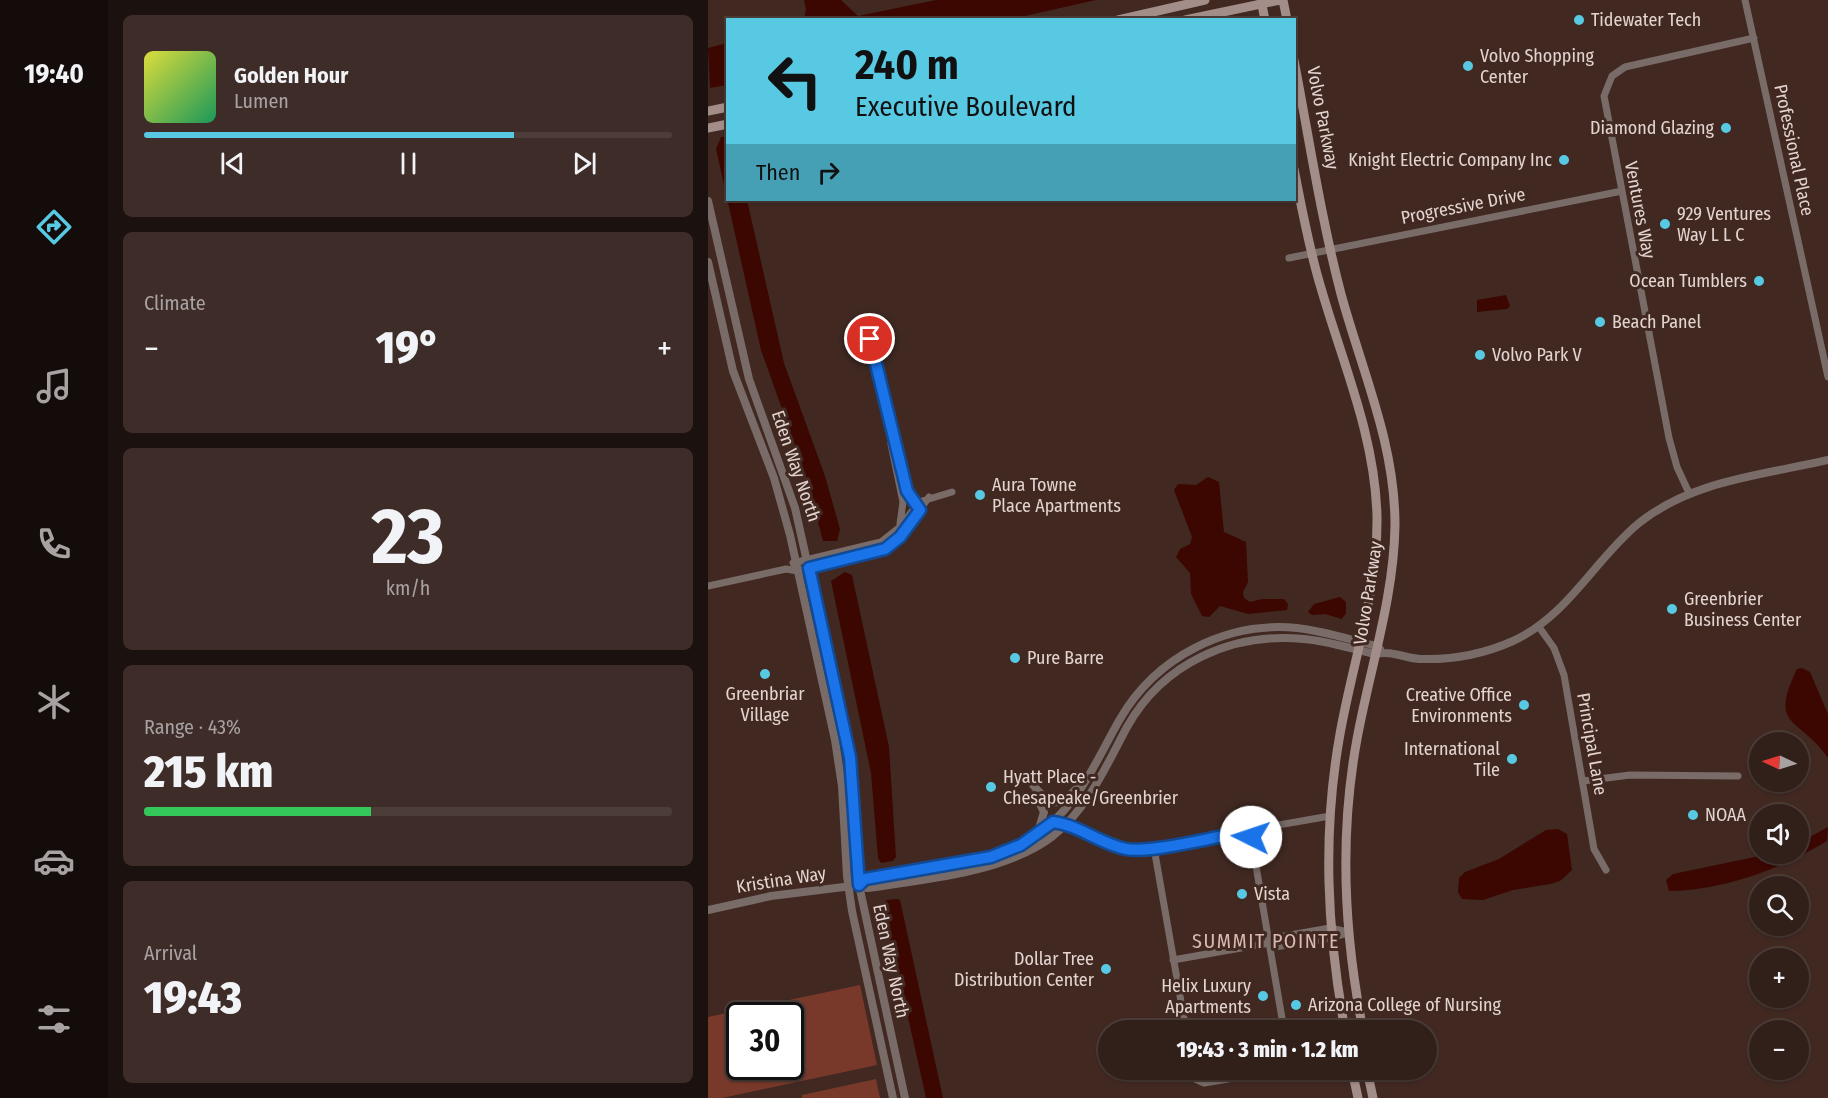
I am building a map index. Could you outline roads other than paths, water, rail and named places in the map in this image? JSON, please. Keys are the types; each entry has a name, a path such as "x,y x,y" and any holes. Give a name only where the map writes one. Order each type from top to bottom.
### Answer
{"main road":[{"path":"1127,18 1204,0"},
{"path":"1193,18 1261,2 1281,0 1286,18"},
{"path":"1261,2 1265,18"},
{"name":"Volvo Parkway","path":"1296,70 1341,294 1381,417 1392,481 1395,524 1392,567 1378,651 1356,741 1349,797 1346,858 1348,932 1361,1020"},
{"path":"708,111 726,107"},
{"path":"708,128 726,124"},
{"name":"Volvo Parkway","path":"1296,179 1311,253 1361,412 1374,474 1377,517 1375,560 1339,739 1330,816 1328,881 1331,933 1344,1020"},
{"path":"1354,1080 1358,1098"},
{"path":"1370,1080 1374,1098"}],"street":[{"name":"Professional Place","path":"1745,0 1828,377"},
{"name":"Ventures Way","path":"1689,494 1673,454 1604,104 1605,88 1612,76 1628,66 1754,38"},
{"name":"Progressive Drive","path":"1290,258 1622,191"},
{"name":"Eden Way North","path":"708,201 749,379 790,489 808,564 850,757 859,885 904,1098"},
{"name":"Eden Way North","path":"708,262 735,375 774,478 797,566 839,764 848,886 893,1098"},
{"path":"870,339 890,427 909,496 916,510"},
{"path":"890,427 903,502 900,527"},
{"path":"1359,646 1305,639 1266,638 1223,647 1187,664 1160,685 1138,709 1092,794 1067,823 1033,849 998,864 912,882 866,889 859,885 865,879 991,857 1021,845 1036,835 1053,822 1079,794 1121,717 1139,691 1173,661 1200,645 1241,631 1274,627 1306,630 1378,651 1420,659 1464,656 1493,649 1539,627 1559,610 1610,551 1659,508 1717,484 1828,460"},
{"path":"895,466 907,503 916,510"},
{"path":"808,564 876,544 900,527 929,497 952,492"},
{"path":"708,586 885,549 900,537 916,510"},
{"name":"Principal Lane","path":"1539,627 1554,648 1564,675 1594,849 1606,870"},
{"path":"1036,835 1044,812 1033,785 1046,800 1057,802 1070,796 1091,774"},
{"path":"1582,781 1630,775 1738,776"},
{"path":"1053,822 1067,823 1101,842 1122,848 1154,848 1330,816"},
{"path":"1250,831 1282,1020"},
{"path":"1154,848 1184,1020"},
{"name":"Kristina Way","path":"708,910 771,896 859,885"},
{"path":"1173,960 1269,943 1273,938 1348,932"},
{"path":"1197,1080 1211,1082 1223,1080"}],"place":[{"name":"Tidewater Tech","path":"1579,20"},
{"name":"Volvo Shopping Center","path":"1468,66"},
{"name":"Diamond Glazing","path":"1726,128"},
{"name":"Knight Electric Company Inc","path":"1564,160"},
{"name":"929 Ventures Way L L C","path":"1665,224"},
{"name":"Ocean Tumblers","path":"1759,281"},
{"name":"Beach Panel","path":"1600,322"},
{"name":"Volvo Park V","path":"1480,355"},
{"name":"Aura Towne Place Apartments","path":"980,495"},
{"name":"Greenbrier Business Center","path":"1672,609"},
{"name":"Pure Barre","path":"1015,658"},
{"name":"Greenbriar Village","path":"765,674"},
{"name":"Creative Office Environments","path":"1524,705"},
{"name":"International Tile","path":"1512,759"},
{"name":"Hyatt Place - Chesapeake/Greenbrier","path":"991,787"},
{"name":"NOAA","path":"1693,815"},
{"name":"Vista","path":"1242,894"},
{"name":"Dollar Tree Distribution Center","path":"1106,969"},
{"name":"Helix Luxury Apartments","path":"1263,996"},
{"name":"Arizona College of Nursing","path":"1296,1005"}],"district":[{"name":"SUMMIT POINTE","path":"1266,941"}]}
